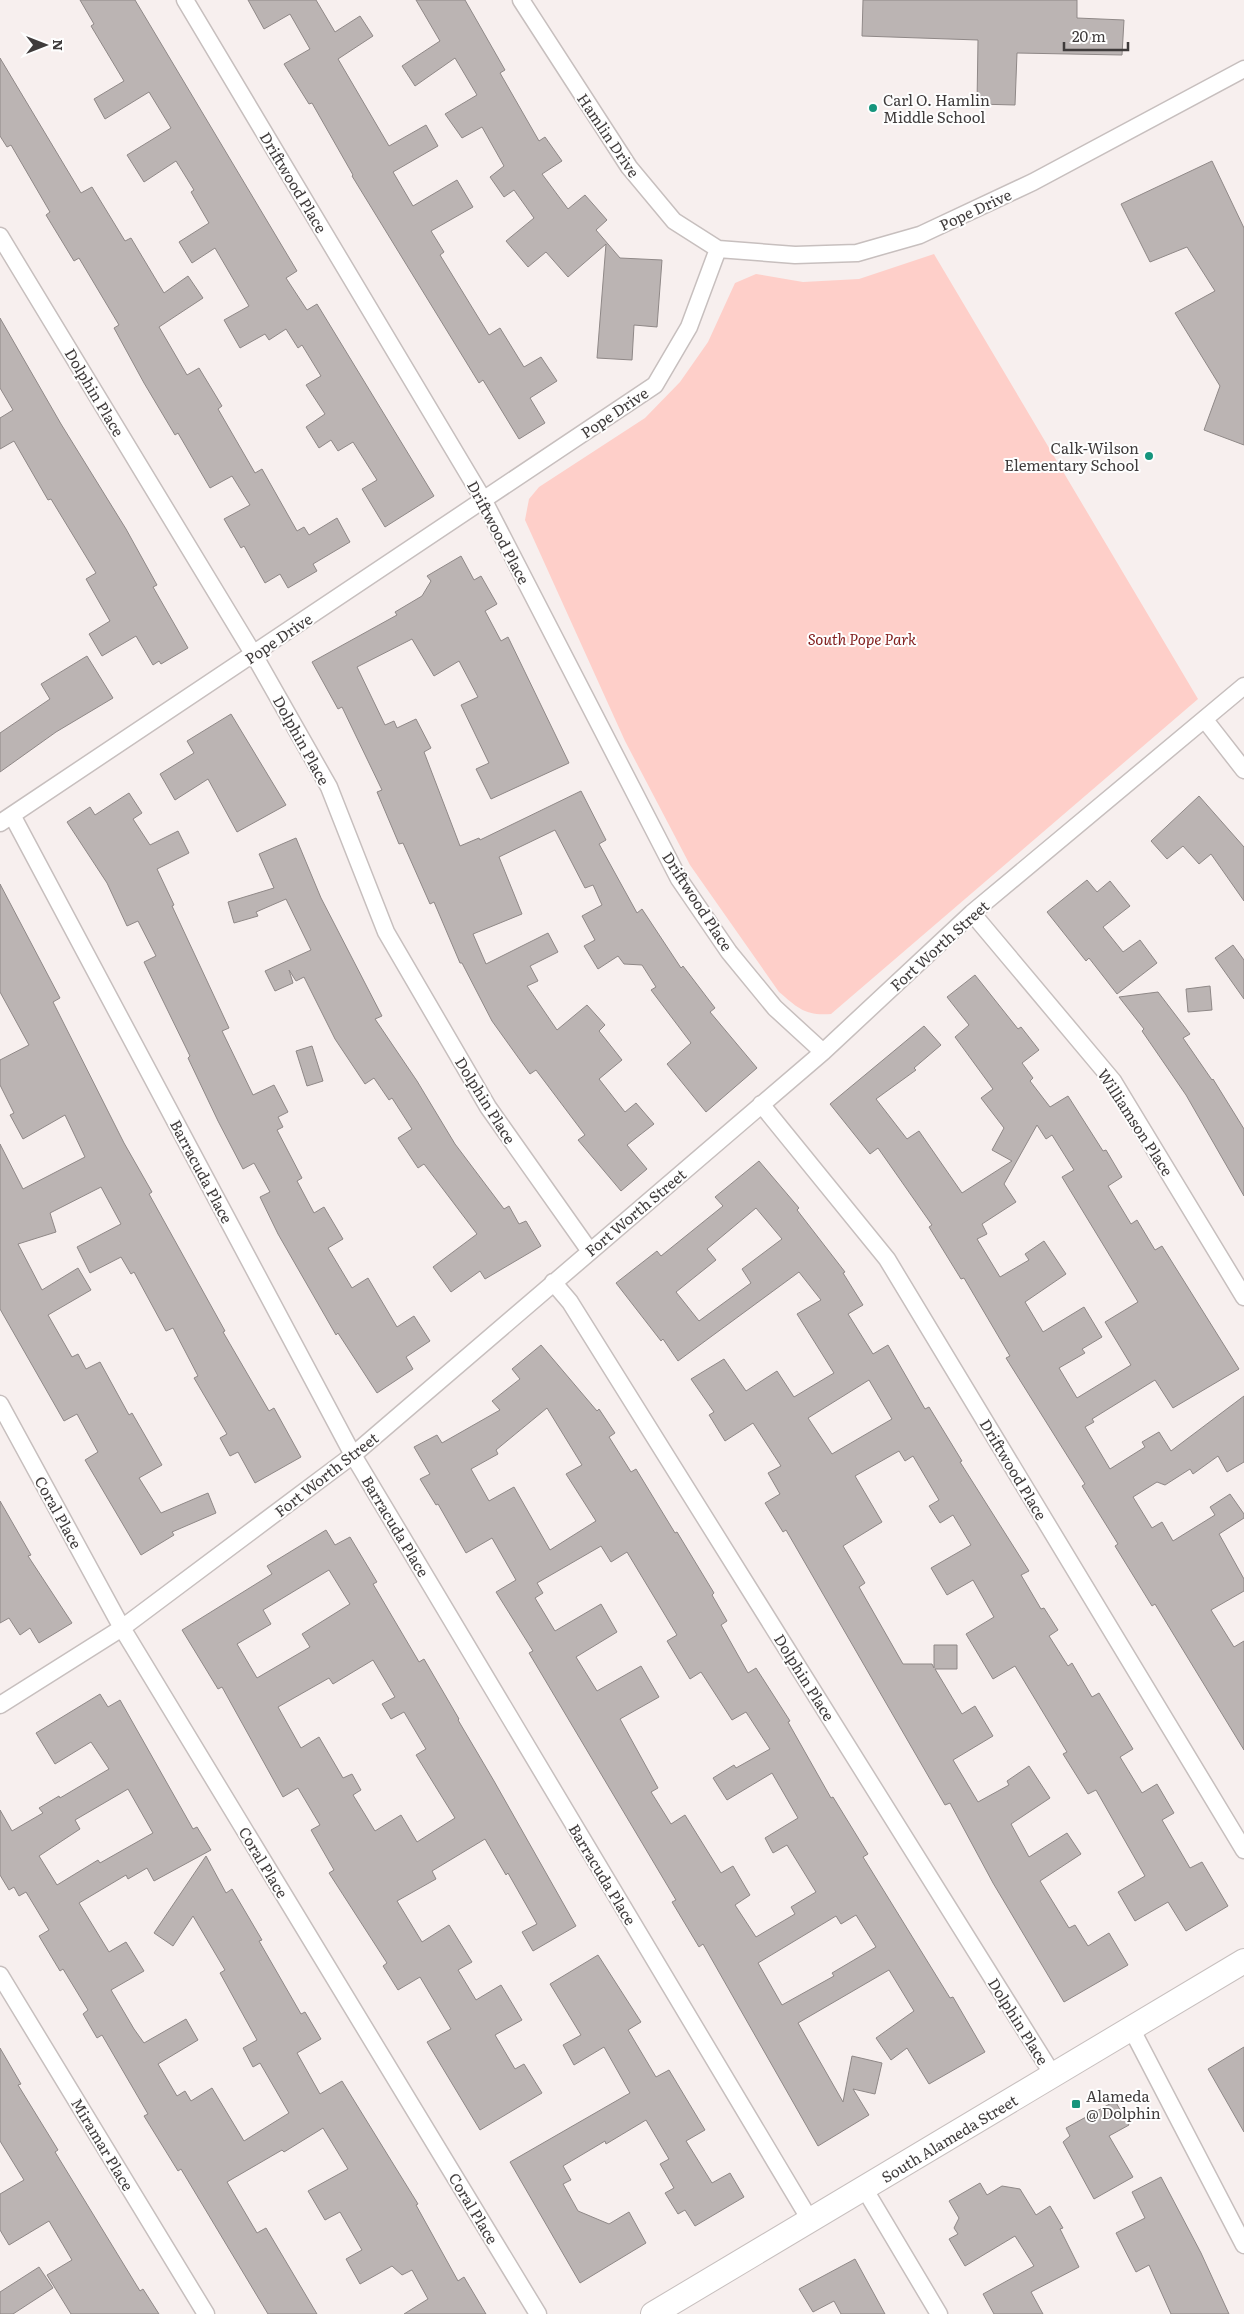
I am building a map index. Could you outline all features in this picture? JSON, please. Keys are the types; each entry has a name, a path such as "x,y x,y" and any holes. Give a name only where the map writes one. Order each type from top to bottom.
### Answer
{"main road":[{"name":"South Alameda Street","path":"653,2314 1244,1961"}],"street":[{"name":"Driftwood Place","path":"185,0 483,499 680,879 729,952 775,1008 823,1052"},
{"name":"Hamlin Drive","path":"521,0 629,167 674,221 718,249"},
{"name":"Pope Drive","path":"6,819 254,655 656,384 689,327 718,249 795,255 857,253 920,235 1033,182 1244,69"},
{"name":"Dolphin Place","path":"0,236 254,655 329,787 386,932 488,1107 589,1250"},
{"name":"Fort Worth Street","path":"0,1705 122,1628 353,1455 589,1250 823,1052 972,914 1244,686"},
{"path":"1205,720 1244,770"},
{"name":"Barracuda Place","path":"6,819 353,1455 810,2220"},
{"name":"Williamson Place","path":"972,914 1113,1080 1244,1297"},
{"name":"Driftwood Place","path":"761,1104 887,1259 1244,1850"},
{"name":"Dolphin Place","path":"553,1282 570,1302 1053,2075"},
{"name":"Coral Place","path":"0,1404 122,1628 538,2314"},
{"name":"Miramar Place","path":"0,1975 206,2314"},
{"path":"1131,2028 1244,2245"},
{"path":"864,2188 939,2314"}],"green space":[{"name":"South Pope Park","path":"934,254 1198,699 831,1014 815,1014 797,1007 779,992 690,865 625,741 525,520 529,499 539,487 645,418 680,382 708,342 735,283 756,274 803,282 859,279"}],"building":[{"path":"80,0 135,0 297,271 286,278 307,310 317,304 434,496 385,527 362,489 377,480 353,442 338,451 331,440 319,448 306,427 325,414 306,385 321,376 302,345 298,348 286,329 269,340 265,334 240,348 224,320 249,306 215,248 192,263 179,242 209,223 191,192 194,190 176,161 144,182 127,155 171,128 149,92 105,119 94,99 124,81 91,26 94,24"},
{"path":"248,0 316,0 335,32 360,16 373,36 338,59 389,146 426,125 438,146 393,172 413,206 457,180 473,207 431,231 444,252 440,255 489,335 500,328 524,367 541,357 557,381 530,398 545,423 519,439 483,380 479,383 352,176 312,103 309,104 284,64 310,49 290,14 264,29"},
{"path":"416,0 465,0 505,70 500,73 539,141 545,137 562,161 542,174 568,209 585,195 607,220 596,230 620,258 662,260 657,327 634,325 632,360 597,358 606,244 568,277 546,252 528,267 506,241 534,218 514,190 504,197 490,177 504,166 482,127 462,138 445,114 477,95 455,58 415,86 402,66 440,41"},
{"path":"863,0 1077,0 1077,18 1124,20 1122,55 1017,53 1015,105 977,104 978,40 862,36"},
{"path":"0,58 81,193 92,187 125,241 131,238 164,293 188,276 203,298 159,327 187,375 199,368 222,406 218,409 255,473 262,469 297,531 304,527 309,535 337,518 350,542 313,564 317,571 288,588 280,574 265,583 244,546 241,548 224,519 250,505 232,476 210,488 178,433 175,435 144,383 114,328 119,325 79,258 74,261 46,215 50,212 11,145 7,147 0,136"},
{"path":"1212,161 1244,228 1244,445 1204,430 1220,386 1175,313 1215,291 1187,247 1150,262 1121,204"},
{"path":"0,318 61,424 126,529 157,585 153,587 188,648 161,664 159,661 153,665 136,636 102,656 89,634 110,621 86,579 96,573 51,499 48,500 14,441 0,449 0,418 13,410 0,388"},
{"path":"461,556 474,580 481,576 497,604 485,611 501,641 508,637 569,763 491,799 476,769 489,763 461,705 478,697 459,661 434,676 412,639 357,667 385,725 394,721 397,728 416,719 431,748 424,752 460,846 479,838 480,840 581,791 606,840 599,844 637,913 642,909 681,968 683,966 715,1008 710,1012 757,1068 706,1112 667,1064 691,1043 651,990 656,987 642,965 624,964 618,956 598,969 584,946 595,940 582,916 602,905 593,885 585,888 555,830 499,857 522,914 473,934 486,964 548,933 558,952 530,966 538,981 527,986 557,1030 587,1005 605,1025 599,1031 622,1060 599,1079 625,1112 636,1103 654,1124 627,1145 647,1169 621,1191 578,1140 585,1135 536,1070 530,1074 492,1021 462,963 460,963 434,902 430,904 403,843 399,844 377,792 382,790 342,707 338,709 312,662 397,615 395,612 422,596 431,581 427,576"},
{"path":"87,656 113,698 56,732 0,772 0,733 50,699 41,684"},
{"path":"231,714 286,805 237,832 208,779 175,800 160,774 194,753 187,741"},
{"path":"129,793 142,813 133,819 150,845 178,831 189,853 157,869 174,905 172,906 229,1028 222,1031 253,1095 274,1085 288,1112 278,1117 283,1127 277,1130 302,1178 297,1181 314,1213 324,1207 343,1239 328,1248 352,1288 368,1278 397,1327 414,1316 430,1341 406,1357 413,1369 377,1393 338,1333 336,1335 278,1234 260,1197 270,1192 254,1163 243,1169 218,1121 188,1058 190,1056 144,962 156,956 138,921 127,926 107,883 67,822 90,807 95,815"},
{"path":"1199,796 1244,847 1244,901 1211,854 1199,864 1183,846 1167,859 1151,841"},
{"path":"296,838 321,898 382,1016 375,1019 417,1081 455,1144 504,1209 509,1206 519,1224 526,1221 541,1246 485,1279 480,1271 451,1292 433,1267 477,1234 424,1164 418,1168 398,1138 412,1129 392,1098 389,1100 374,1078 365,1084 335,1039 304,977 296,981 289,970 293,983 275,991 265,971 311,950 286,899 256,912 258,916 234,923 228,902 274,888 259,854"},
{"path":"1087,880 1097,892 1110,881 1130,906 1103,927 1123,952 1140,940 1157,963 1117,994 1089,958 1086,961 1047,912"},
{"path":"0,884 60,998 53,1002 124,1143 152,1192 149,1194 225,1331 223,1332 269,1411 274,1408 301,1457 255,1483 238,1452 230,1456 220,1438 227,1434 194,1378 198,1376 173,1328 166,1331 134,1272 131,1274 121,1257 90,1273 77,1247 121,1224 101,1187 50,1213 56,1232 18,1244 42,1290 78,1268 91,1290 48,1315 72,1357 78,1354 86,1369 100,1362 129,1415 132,1413 162,1465 139,1478 161,1513 208,1493 216,1513 172,1532 174,1535 141,1555 85,1460 98,1452 77,1414 64,1421 0,1309 0,1144 23,1189 85,1157 65,1115 23,1139 10,1115 14,1113 0,1085 0,1060 29,1045 0,992"},
{"path":"1233,945 1244,960 1244,999 1215,958"},
{"path":"975,975 1018,1029 1021,1027 1039,1050 1022,1063 1033,1078 1030,1081 1050,1107 1068,1096 1103,1151 1106,1150 1122,1177 1108,1186 1131,1224 1137,1220 1155,1250 1162,1246 1239,1369 1173,1408 1155,1380 1092,1419 1094,1422 1085,1427 1110,1469 1145,1447 1142,1442 1159,1432 1171,1451 1244,1396 1244,1462 1227,1472 1218,1456 1193,1474 1190,1469 1165,1485 1157,1482 1133,1497 1152,1528 1162,1522 1173,1541 1215,1515 1210,1507 1230,1494 1244,1514 1244,1518 1219,1534 1244,1579 1244,1591 1211,1610 1234,1647 1244,1641 1244,1750 1155,1604 1152,1606 1115,1546 1118,1544 1082,1486 1085,1484 1006,1358 1010,1356 964,1278 961,1279 929,1227 932,1225 878,1148 870,1154 830,1104 924,1026 941,1045 914,1068 916,1070 876,1099 907,1139 919,1131 962,1193 1012,1161 992,1150 1004,1128 981,1098 993,1089 955,1037 969,1025 947,997","holes":["1037,1125 1046,1139 1052,1135 1074,1170 1062,1177 1138,1302 1105,1322 1131,1365 1077,1398 1059,1368 1085,1353 1082,1349 1102,1337 1084,1307 1043,1332 1025,1302 1066,1274 1044,1241 1025,1254 1029,1260 1000,1277 977,1239 987,1234 982,1224 1016,1202 1004,1184"]},
{"path":"1210,986 1212,1010 1188,1012 1186,989"},
{"path":"1158,992 1190,1034 1183,1038 1213,1079 1244,1129 1244,1196 1186,1095 1142,1031 1144,1029 1119,997"},
{"path":"312,1046 323,1081 307,1086 296,1051"},
{"path":"759,1161 799,1208 797,1210 845,1272 843,1273 863,1305 848,1314 873,1354 888,1345 925,1409 929,1407 962,1461 960,1462 1029,1571 1021,1575 1041,1609 1044,1608 1058,1630 1049,1636 1068,1666 1072,1663 1092,1697 1099,1693 1133,1749 1120,1757 1142,1793 1157,1784 1174,1813 1162,1820 1190,1868 1202,1862 1228,1906 1186,1931 1168,1902 1135,1921 1118,1892 1145,1876 1096,1790 1088,1794 1063,1754 1067,1752 1015,1666 993,1679 966,1634 994,1617 973,1580 947,1595 931,1568 971,1545 953,1515 940,1523 929,1506 939,1500 913,1456 905,1461 899,1451 855,1476 882,1522 843,1546 865,1583 859,1587 903,1664 932,1664 934,1668 934,1645 957,1645 957,1669 935,1669 962,1714 975,1706 993,1736 953,1760 978,1802 1009,1785 1007,1781 1029,1766 1050,1798 1011,1824 1029,1857 1067,1833 1081,1854 1040,1881 1069,1928 1075,1925 1088,1946 1109,1933 1128,1965 1064,2002 993,1883 950,1803 945,1805 786,1530 783,1532 765,1503 780,1494 768,1473 781,1466 753,1423 725,1441 709,1415 714,1412 691,1379 724,1359 746,1391 777,1371 794,1397 834,1373 797,1314 821,1300 799,1272 678,1361 663,1339 661,1341 616,1283 657,1251 661,1256 723,1206 715,1197","holes":["756,1208 782,1239 742,1269 751,1283 699,1321 676,1292 716,1260 707,1249","869,1380 892,1419 832,1454 808,1418"]},
{"path":"541,1345 597,1411 599,1409 615,1433 609,1437 631,1472 636,1469 714,1593 712,1595 727,1621 721,1625 748,1673 756,1668 790,1721 788,1722 831,1798 833,1797 868,1854 863,1857 950,1998 953,1997 985,2052 929,2084 907,2048 891,2060 876,2038 914,2011 889,1970 798,2023 843,2102 852,2056 882,2063 875,2094 853,2089 869,2115 818,2146 703,1944 699,1947 672,1902 676,1900 529,1653 533,1651 496,1592 516,1580 492,1538 466,1553 438,1504 436,1505 420,1479 430,1474 414,1447 437,1435 442,1443 500,1410 492,1401 520,1379 512,1369","holes":["547,1408 582,1465 566,1474 596,1521 550,1550 514,1487 489,1501 471,1469 498,1454 496,1450","601,1546 611,1562 627,1552 677,1635 667,1641 690,1679 701,1672 732,1720 746,1712 770,1749 736,1768 734,1765 713,1778 727,1800 772,1773 798,1818 765,1838 773,1853 787,1845 816,1892 791,1907 795,1914 756,1937 735,1905 750,1895 733,1866 721,1873 685,1815 671,1824 651,1792 658,1788 620,1719 659,1697 641,1666 597,1691 576,1657 617,1632 601,1604 555,1631 535,1598 543,1593 537,1583","856,1915 876,1947 832,1973 834,1976 782,2005 758,1963 836,1916 841,1924"]},
{"path":"0,1501 31,1555 28,1556 72,1623 39,1643 30,1628 20,1635 9,1618 0,1623"},
{"path":"326,1530 335,1545 350,1537 377,1582 373,1584 419,1662 424,1659 576,1926 533,1951 522,1932 537,1924 508,1873 506,1875 485,1839 432,1871 436,1879 397,1901 422,1942 449,1925 472,1962 458,1970 476,2000 501,1985 522,2020 495,2035 515,2069 524,2064 542,2093 480,2130 427,2042 451,2029 420,1977 398,1990 383,1966 387,1963 329,1873 334,1870 311,1830 320,1825 298,1788 283,1797 222,1687 218,1689 182,1630 272,1574 267,1566","holes":["329,1570 350,1604 302,1634 310,1647 257,1678 237,1644 271,1624 263,1610","373,1660 395,1697 382,1704 391,1719 404,1712 426,1749 416,1755 455,1818 417,1842 401,1815 375,1831 353,1795 361,1790 352,1774 343,1778 319,1737 301,1748 278,1707 329,1678 333,1684"]},
{"path":"100,1694 108,1707 120,1700 193,1829 197,1827 211,1850 154,1881 147,1868 128,1879 126,1875 79,1903 109,1952 126,1942 144,1971 111,1990 144,2043 186,2019 198,2040 158,2064 177,2096 185,2091 191,2101 212,2088 244,2141 289,2113 260,2063 253,2067 243,2048 257,2040 220,1973 225,1970 193,1916 173,1946 154,1933 206,1856 226,1893 232,1889 262,1940 259,1941 301,2014 305,2012 321,2039 297,2053 320,2094 342,2081 418,2204 416,2205 458,2281 464,2277 486,2314 404,2314 428,2299 412,2270 402,2275 392,2266 360,2284 346,2259 362,2250 340,2212 325,2220 308,2191 348,2169 323,2128 284,2152 282,2150 227,2182 257,2233 266,2228 317,2314 268,2314 181,2169 178,2171 144,2116 148,2114 102,2035 97,2038 83,2014 88,2010 63,1969 60,1971 39,1936 49,1930 26,1892 19,1896 14,1887 9,1890 0,1875 0,1810 12,1831 43,1813 39,1808 109,1769 91,1742 55,1764 36,1733","holes":["128,1789 153,1833 100,1863 98,1860 57,1885 39,1856 80,1829 75,1820"]},
{"path":"598,1955 641,2022 628,2030 656,2077 669,2070 705,2130 686,2141 712,2183 730,2173 744,2197 695,2226 685,2210 678,2214 665,2193 674,2188 660,2164 669,2159 646,2120 606,2144 605,2141 563,2166 571,2180 563,2184 578,2211 609,2224 629,2212 646,2243 580,2283 510,2162 630,2093 604,2047 574,2065 563,2045 581,2035 550,1984"},
{"path":"1244,2047 1244,2132 1208,2069"},
{"path":"0,2048 21,2084 18,2085 58,2150 55,2152 140,2291 143,2289 159,2314 71,2314 47,2275 72,2260 49,2221 9,2245 0,2230 0,2194 24,2180 0,2141"},
{"path":"1115,2101 1129,2125 1109,2136 1133,2177 1094,2199 1063,2142 1070,2136 1066,2128"},
{"path":"1161,2177 1201,2253 1229,2314 1171,2314 1149,2265 1136,2272 1116,2233 1145,2218 1132,2192"},
{"path":"980,2183 987,2195 1002,2186 1020,2189 1036,2215 1050,2206 1063,2228 1060,2229 1079,2267 1031,2292 1043,2314 994,2314 983,2294 1034,2266 1015,2236 965,2266 949,2239 958,2234 954,2228 959,2218 949,2201"},
{"path":"855,2259 885,2314 841,2314 834,2301 813,2312 799,2289"},
{"path":"39,2267 53,2288 13,2314 0,2314 0,2292"}],"place":[{"name":"Carl O. Hamlin Middle School","path":"873,108"},
{"name":"Calk-Wilson Elementary School","path":"1149,456"},
{"name":"Alameda @ Dolphin","path":"1076,2104"}]}
